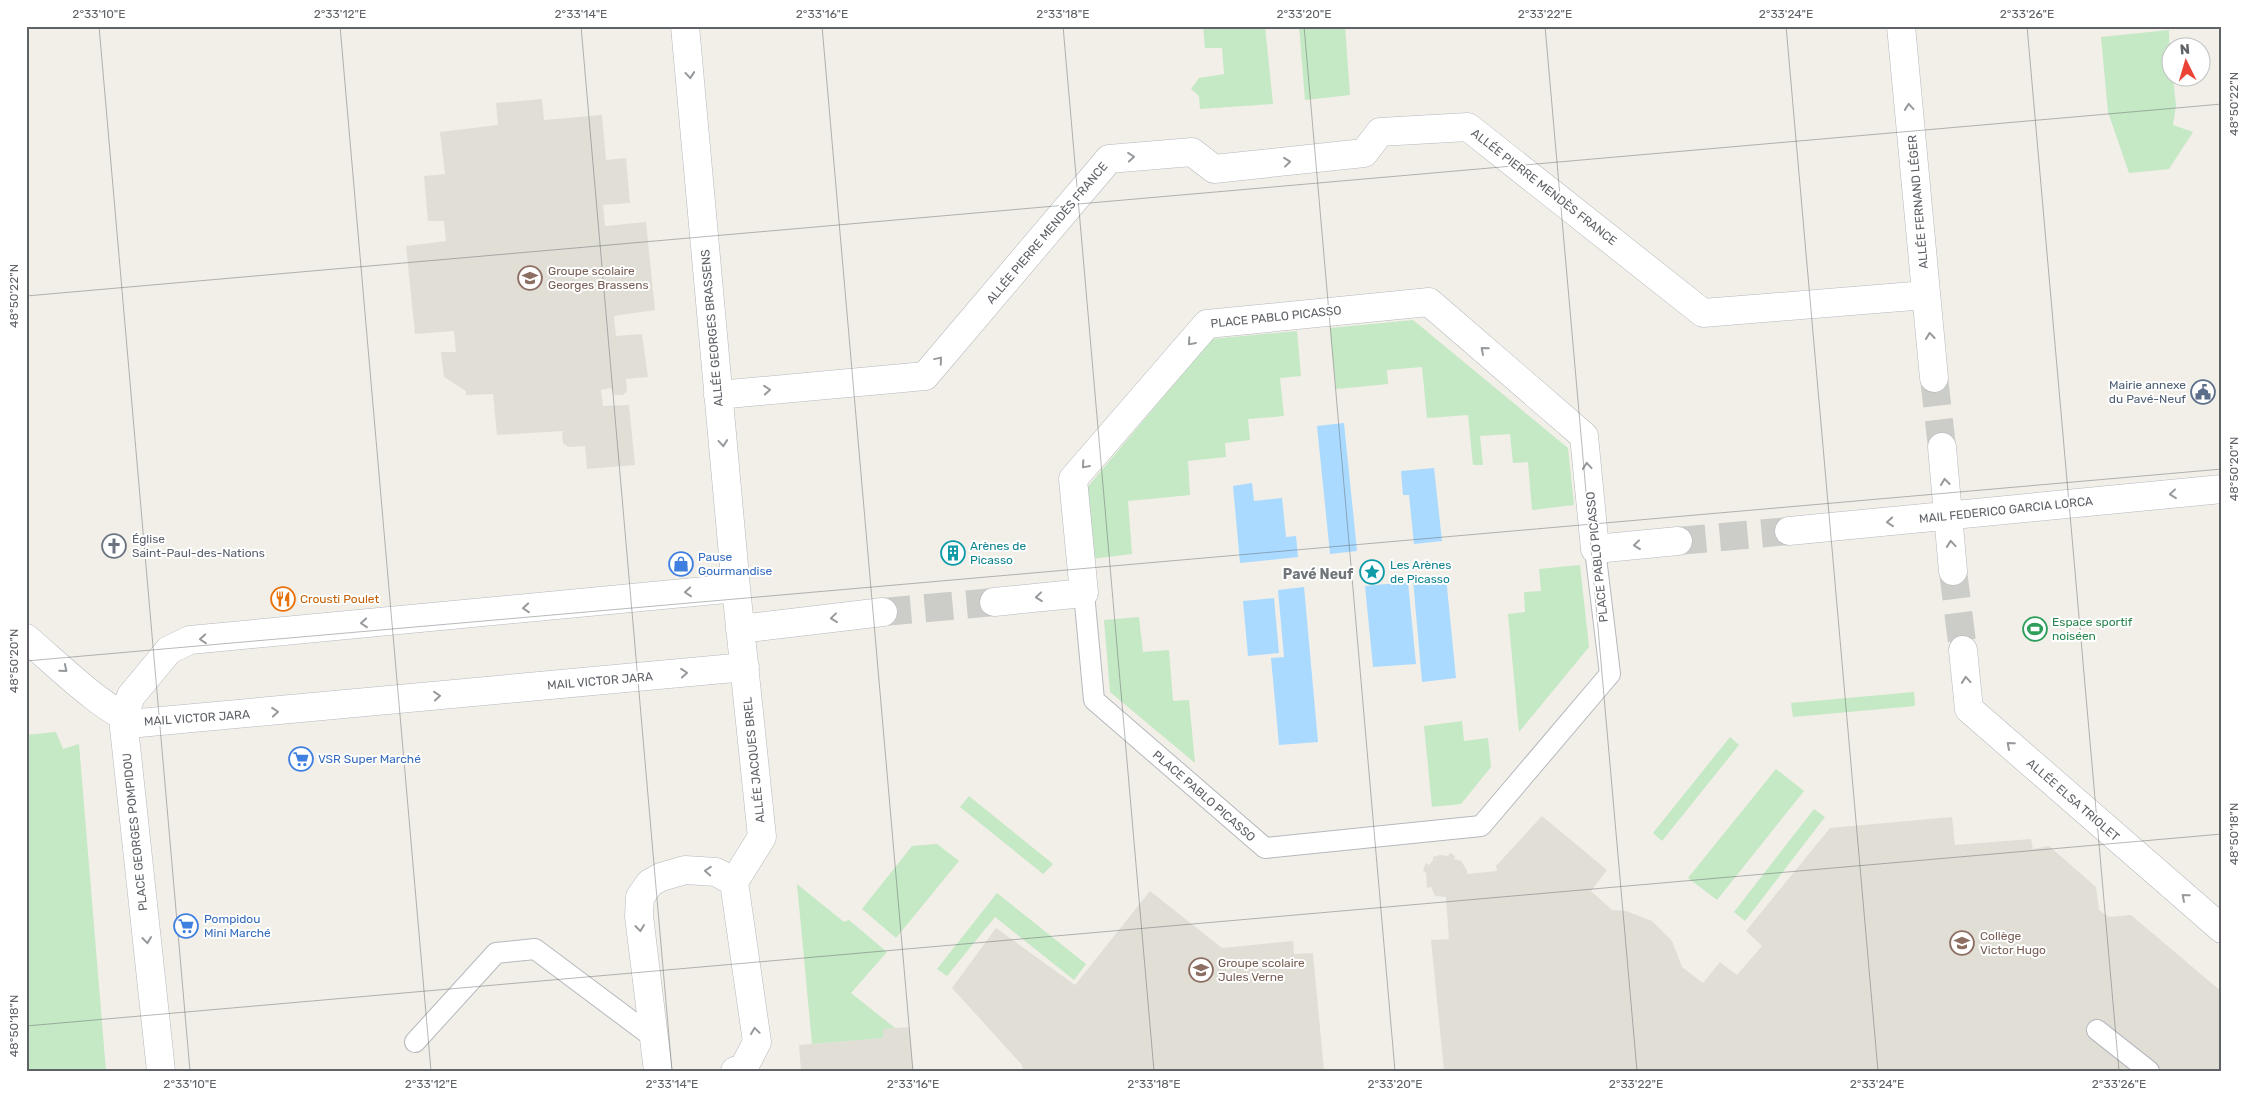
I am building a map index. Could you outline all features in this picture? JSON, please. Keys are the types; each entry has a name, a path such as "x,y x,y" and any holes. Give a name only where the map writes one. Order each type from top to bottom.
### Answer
{"street":[{"name":"ALLÉE GEORGES BRASSENS","path":"685,26 740,630"},
{"name":"ALLÉE FERNAND LÉGER","path":"1901,26 1934,378"},
{"name":"ALLÉE PIERRE MENDÈS FRANCE","path":"718,395 925,376 1109,159 1192,152 1214,169 1364,153 1380,132 1468,127 1703,312 1877,301 1926,295"},
{"name":"PLACE PABLO PICASSO","path":"1084,593 1073,479 1207,324 1429,302 1584,436 1595,549"},
{"path":"1942,448 1953,571"},
{"name":"MAIL FEDERICO GARCIA LORCA","path":"1789,531 2222,489"},
{"path":"1595,549 1678,541"},
{"name":"MAIL VICTOR JARA","path":"736,588 190,640 170,650 131,696 123,718 140,724 165,722 745,667"},
{"path":"994,602 1084,593"},
{"path":"740,630 883,612"},
{"name":"ALLÉE JACQUES BREL","path":"734,882 762,837 740,630"},
{"path":"26,638 123,718"},
{"name":"ALLÉE ELSA TRIOLET","path":"1963,650 1969,709 2222,929"},
{"name":"PLACE GEORGES POMPIDOU","path":"123,718 161,1071"},
{"path":"678,1071 656,1053 639,916 640,897 650,883 685,870 716,872 734,882 757,1042 744,1067 735,1071"}],"lane":[{"name":"PLACE PABLO PICASSO","path":"1084,593 1094,700 1265,848 1482,826 1610,674 1595,549"},
{"path":"416,1042 496,953 534,949 656,1053"},
{"path":"2097,1030 2149,1071"}],"shaded area":[{"name":"Groupe scolaire Georges Brassens","path":"542,99 544,120 602,115 606,160 626,158 630,203 603,205 605,226 646,222 655,310 614,316 616,336 642,334 648,377 626,379 627,391 623,395 614,395 611,388 601,390 603,406 629,405 635,465 587,469 585,446 568,447 563,443 562,433 564,431 497,435 493,394 466,395 466,391 444,377 441,352 456,352 454,331 415,334 406,246 446,241 444,221 428,221 424,176 445,174 440,132 498,125 496,103"},
{"name":"Collège Victor Hugo","path":"1542,816 1607,870 1591,891 1612,910 1626,911 1652,921 1672,941 1682,967 1703,983 1720,962 1737,975 1762,946 1746,931 1830,828 1952,817 1955,845 2031,839 2033,849 2049,846 2096,887 2099,910 2109,917 2131,915 2222,992 2222,1071 1444,1071 1431,940 1449,939 1446,897 1435,896 1431,887 1427,888 1426,873 1423,870 1426,863 1429,865 1433,857 1440,855 1448,856 1450,853 1455,856 1454,859 1461,861 1467,870 1467,874 1497,871 1496,866"},
{"name":"Groupe scolaire Jules Verne","path":"1150,891 1222,948 1293,941 1294,954 1313,953 1324,1071 1023,1071 1022,1065 952,988 996,928 1075,985"},
{"path":"909,1027 913,1071 801,1071 799,1045 883,1038 883,1029"}],"green space":[{"path":"1203,26 1265,26 1273,104 1200,109 1199,96 1191,89 1199,78 1224,74 1222,48 1205,48"},
{"path":"1299,26 1345,26 1350,95 1305,100"},
{"path":"2169,30 2169,38 2160,38 2160,88 2174,88 2176,105 2173,125 2193,132 2169,169 2129,173 2108,112 2101,37"},
{"path":"1413,320 1568,448 1574,505 1532,510 1528,462 1513,463 1510,434 1480,436 1483,465 1473,465 1468,415 1427,418 1422,367 1387,370 1388,384 1336,389 1330,328"},
{"path":"1297,331 1301,376 1280,378 1284,416 1248,419 1250,440 1225,443 1226,457 1188,461 1190,495 1128,501 1132,554 1091,559 1085,490 1212,339"},
{"path":"1580,565 1589,647 1519,732 1508,614 1525,612 1524,592 1541,591 1539,569"},
{"path":"1139,617 1143,652 1169,650 1173,701 1189,700 1195,763 1110,692 1104,620"},
{"path":"1914,692 1915,706 1793,717 1791,703"},
{"path":"1462,721 1464,741 1488,738 1491,767 1461,804 1432,807 1424,726"},
{"path":"56,732 63,749 79,744 106,1071 26,1071 26,735"},
{"path":"1730,737 1739,745 1662,841 1653,833"},
{"path":"1776,769 1804,791 1717,900 1688,878"},
{"path":"969,796 1053,864 1043,874 960,807"},
{"path":"1814,809 1825,817 1745,921 1734,912"},
{"path":"937,844 959,861 896,938 862,909 912,846"},
{"path":"797,884 844,922 849,920 887,952 851,993 895,1028 883,1029 883,1038 812,1044"},
{"path":"997,893 1086,964 1074,980 995,917 947,976 937,969"}],"water":[{"path":"1344,423 1357,551 1330,554 1317,426"},
{"path":"1434,468 1442,541 1414,544 1409,495 1403,495 1401,471"},
{"path":"1252,483 1254,501 1282,498 1286,537 1296,536 1298,557 1240,563 1233,486"},
{"path":"1446,577 1456,678 1422,682 1413,580"},
{"path":"1408,582 1416,664 1373,667 1365,586"},
{"path":"1304,587 1318,742 1279,745 1271,658 1284,657 1278,590"},
{"path":"1274,598 1279,653 1248,656 1243,601"}],"tunnel":[{"path":"1934,378 1942,447"},
{"path":"1678,541 1789,531"},
{"path":"1953,571 1963,650"},
{"path":"883,612 994,602"}],"place":[{"name":"Groupe scolaire Georges Brassens","path":"530,278"},
{"name":"Mairie annexe du Pavé-Neuf","path":"2203,392"},
{"name":"Église Saint-Paul-des-Nations","path":"114,546"},
{"name":"Arènes de Picasso","path":"953,553"},
{"name":"Pause Gourmandise","path":"681,564"},
{"name":"Les Arènes de Picasso","path":"1372,572"},
{"name":"Crousti Poulet","path":"283,599"},
{"name":"Espace sportif noiséen","path":"2035,629"},
{"name":"VSR Super Marché","path":"301,759"},
{"name":"Pompidou Mini Marché","path":"186,926"},
{"name":"Collège Victor Hugo","path":"1962,943"},
{"name":"Groupe scolaire Jules Verne","path":"1201,970"}],"district":[{"name":"Pavé Neuf","path":"1318,574"}]}
